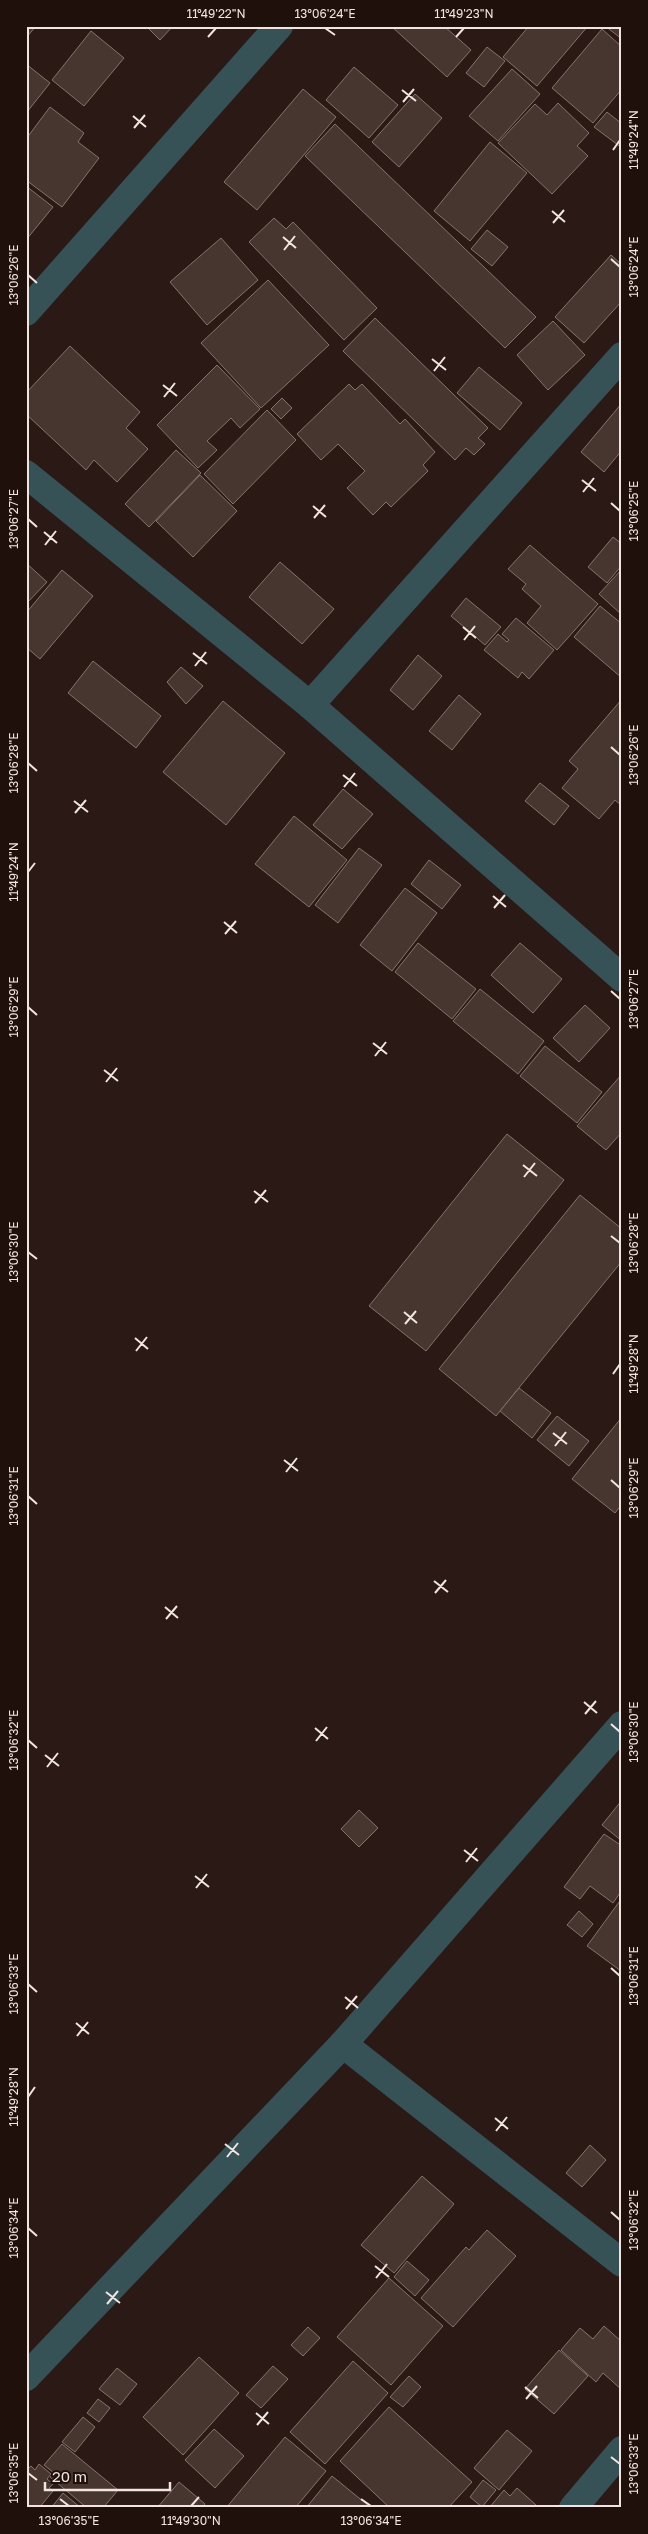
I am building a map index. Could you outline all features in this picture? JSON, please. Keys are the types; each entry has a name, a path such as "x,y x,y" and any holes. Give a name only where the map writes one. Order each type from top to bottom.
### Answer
{"street":[{"path":"26,312 279,26"},
{"path":"310,705 622,356"},
{"path":"26,474 310,705 622,978"},
{"path":"26,2377 343,2044 622,1725"},
{"path":"343,2044 622,2263"},
{"path":"572,2508 622,2450"}],"building":[{"path":"26,26 36,26 26,38"},
{"path":"146,26 173,26 160,40"},
{"path":"391,26 444,26 471,50 447,77"},
{"path":"529,26 588,26 537,86 503,57"},
{"path":"605,26 622,26 622,39"},
{"path":"602,29 622,47 622,89 593,123 552,88"},
{"path":"91,31 124,58 84,106 52,80"},
{"path":"487,47 505,61 484,87 466,73"},
{"path":"26,64 50,83 27,112 26,111"},
{"path":"354,67 398,105 369,138 326,100"},
{"path":"512,69 540,94 498,141 469,116"},
{"path":"303,89 336,117 257,210 224,182"},
{"path":"415,94 442,118 399,167 372,142"},
{"path":"558,103 589,133 577,146 588,156 552,194 498,143 535,104 547,115"},
{"path":"50,107 84,133 78,142 99,158 62,207 26,180 26,139"},
{"path":"607,112 622,124 622,148 594,127"},
{"path":"335,124 536,317 505,348 305,156"},
{"path":"490,142 527,173 470,241 434,211"},
{"path":"26,186 53,207 26,240"},
{"path":"274,218 286,229 293,222 377,308 344,340 249,242"},
{"path":"487,230 508,247 492,266 471,249"},
{"path":"221,238 258,280 207,325 170,282"},
{"path":"611,255 622,265 622,301 584,343 555,317"},
{"path":"268,280 329,345 261,408 201,343"},
{"path":"375,318 488,428 478,438 485,444 474,455 466,448 455,460 343,351"},
{"path":"553,321 585,355 548,390 517,355"},
{"path":"70,346 140,412 126,428 148,449 117,482 94,460 86,470 26,414 26,393"},
{"path":"217,365 260,409 240,428 231,418 207,441 217,450 198,468 157,425"},
{"path":"479,367 522,403 500,430 457,393"},
{"path":"349,384 355,390 362,384 400,424 405,419 435,452 423,465 428,471 391,507 386,502 373,515 347,488 365,471 338,444 321,460 297,434"},
{"path":"282,398 292,408 281,419 271,409"},
{"path":"622,403 622,450 604,472 581,452"},
{"path":"267,410 296,440 233,504 204,474"},
{"path":"176,450 201,473 149,527 125,504"},
{"path":"200,475 237,511 193,557 156,521"},
{"path":"613,537 622,544 622,565 607,583 588,567"},
{"path":"530,545 598,604 557,650 527,623 541,606 522,589 526,584 508,569"},
{"path":"280,562 334,609 302,644 249,597"},
{"path":"26,563 47,582 26,604"},
{"path":"622,569 622,615 599,594"},
{"path":"62,570 93,596 40,659 26,647 26,613"},
{"path":"466,598 501,627 485,645 451,616"},
{"path":"600,606 622,624 622,678 574,637"},
{"path":"516,618 554,650 529,679 522,672 518,678 484,650 498,634 507,642 509,640 502,634"},
{"path":"418,655 442,676 413,710 390,690"},
{"path":"93,661 161,716 136,748 68,693"},
{"path":"181,667 203,686 186,704 167,682"},
{"path":"459,695 481,714 452,750 429,731"},
{"path":"622,699 622,806 615,800 599,819 562,788 578,769 569,761"},
{"path":"223,701 285,753 226,825 163,772"},
{"path":"540,783 569,806 554,825 525,801"},
{"path":"343,789 373,814 342,849 313,825"},
{"path":"294,816 347,860 309,907 255,864"},
{"path":"359,848 382,865 338,923 315,905"},
{"path":"429,860 461,885 442,909 411,884"},
{"path":"405,888 437,913 392,971 360,945"},
{"path":"418,943 476,989 452,1019 395,972"},
{"path":"520,943 562,979 533,1013 491,975"},
{"path":"480,989 544,1041 518,1074 453,1021"},
{"path":"585,1005 610,1028 579,1062 553,1038"},
{"path":"545,1046 602,1092 577,1123 520,1076"},
{"path":"622,1074 622,1132 606,1150 577,1126"},
{"path":"507,1134 564,1180 426,1351 369,1306"},
{"path":"580,1195 622,1229 622,1261 496,1416 439,1369"},
{"path":"519,1388 551,1413 532,1438 500,1411"},
{"path":"557,1416 589,1441 569,1466 537,1440"},
{"path":"622,1417 622,1504 615,1513 572,1479"},
{"path":"622,1800 622,1841 602,1825"},
{"path":"359,1810 378,1828 359,1847 341,1829"},
{"path":"604,1834 622,1846 622,1890 613,1903 590,1886 580,1899 564,1887"},
{"path":"622,1898 622,1971 621,1971 587,1946"},
{"path":"579,1911 593,1924 582,1937 567,1925"},
{"path":"590,2145 606,2160 582,2187 566,2173"},
{"path":"422,2176 454,2204 394,2273 361,2245"},
{"path":"487,2230 516,2256 453,2327 421,2298 466,2247 469,2250"},
{"path":"407,2261 429,2280 415,2296 394,2277"},
{"path":"389,2278 443,2326 391,2385 337,2337"},
{"path":"604,2326 622,2342 622,2390 603,2373 596,2382 561,2350 580,2328 593,2339"},
{"path":"308,2327 320,2338 303,2356 291,2345"},
{"path":"559,2350 588,2376 554,2414 525,2389"},
{"path":"199,2357 239,2393 183,2455 143,2417"},
{"path":"353,2361 388,2393 325,2464 290,2432"},
{"path":"273,2366 288,2379 261,2408 246,2395"},
{"path":"117,2368 137,2384 120,2405 99,2389"},
{"path":"409,2376 421,2387 403,2407 390,2397"},
{"path":"98,2399 110,2408 99,2422 87,2413"},
{"path":"389,2407 472,2482 448,2508 390,2508 340,2461"},
{"path":"83,2417 95,2427 75,2452 62,2442"},
{"path":"214,2429 244,2456 215,2488 185,2460"},
{"path":"507,2430 532,2451 499,2490 474,2468"},
{"path":"285,2437 326,2471 295,2508 226,2508"},
{"path":"62,2444 118,2490 103,2508 87,2508 50,2477 54,2473 44,2465"},
{"path":"39,2464 51,2474 47,2479 53,2484 49,2488 53,2491 39,2508 26,2508 26,2471 31,2466 35,2470"},
{"path":"332,2476 370,2507 306,2508"},
{"path":"483,2480 496,2490 482,2507 470,2497"},
{"path":"179,2482 205,2504 202,2508 157,2508"},
{"path":"517,2488 536,2505 534,2508 489,2508 504,2490 510,2496"},
{"path":"63,2493 81,2508 51,2508"}]}
